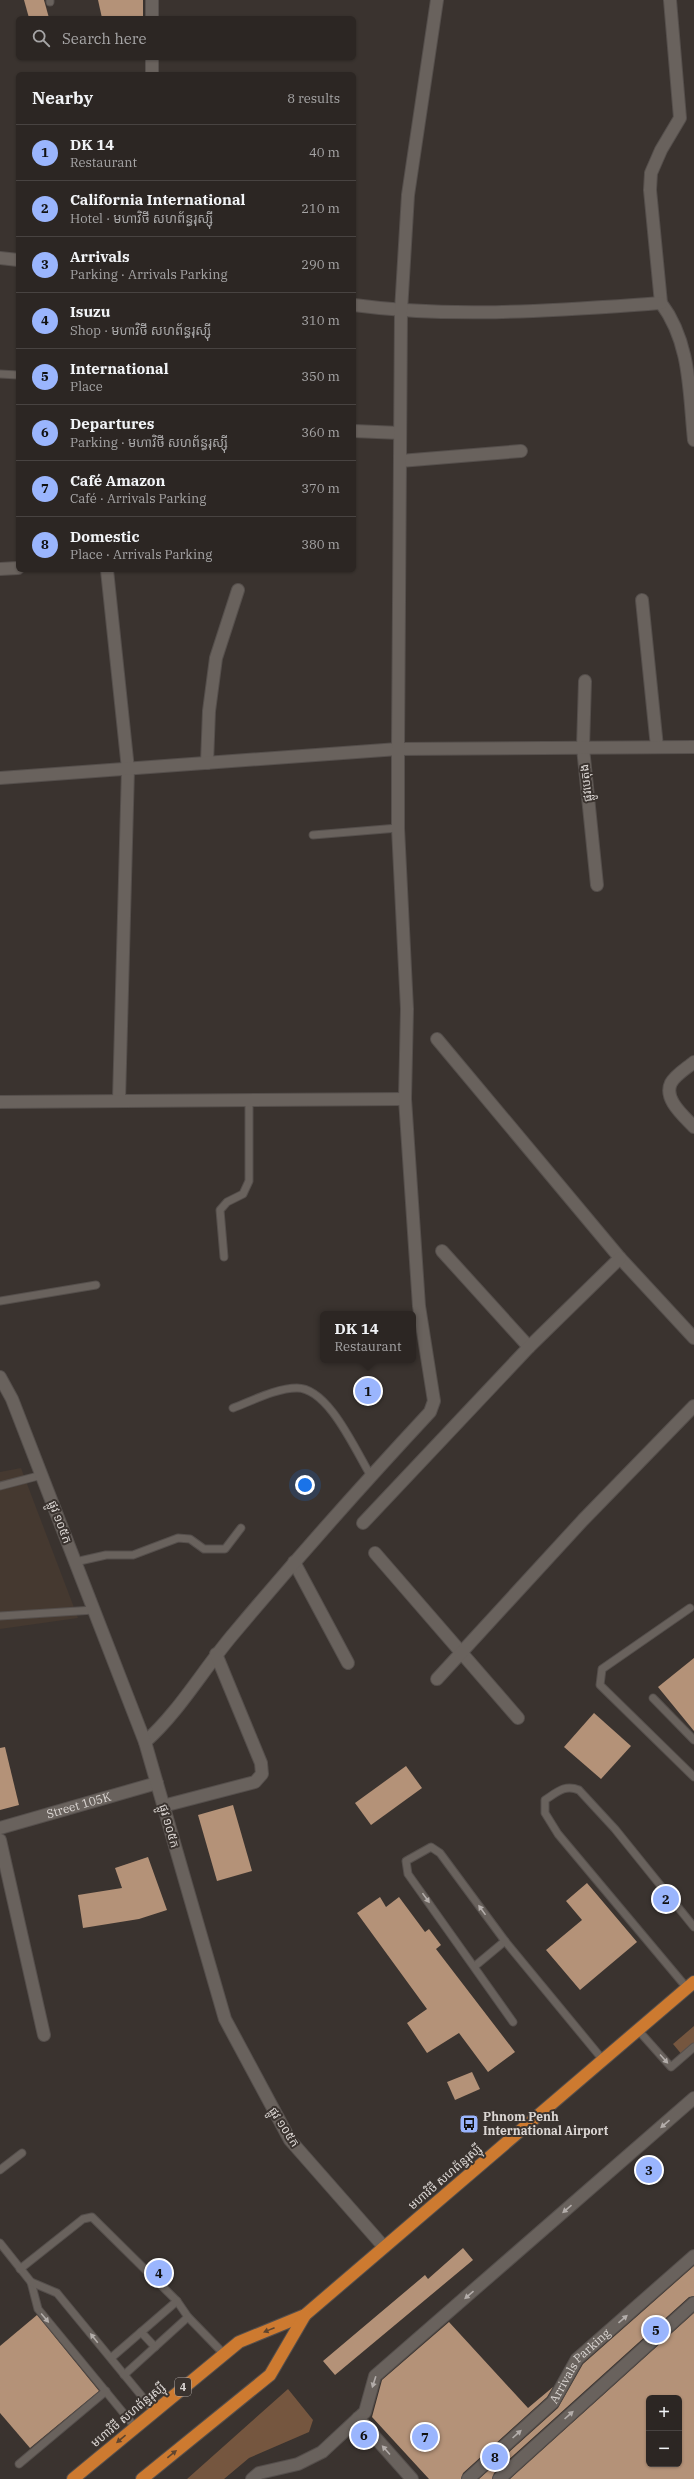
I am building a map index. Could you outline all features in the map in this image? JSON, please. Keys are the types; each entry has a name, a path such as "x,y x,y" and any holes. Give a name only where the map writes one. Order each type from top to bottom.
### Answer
{"highway":[{"name":"មហាវិថី សហព័ន្ធរុស្ស៊ី","path":"73,2479 238,2342 305,2315 690,1985"},
{"name":"មហាវិថី សហព័ន្ធរុស្ស៊ី","path":"142,2479 270,2375 305,2315"}],"street":[{"path":"152,0 152,16"},
{"path":"145,1742 163,1726 216,1654 294,1562 430,1412 434,1401 418,1298 405,1099 407,1009 398,828 398,749 401,312 408,195 437,0"},
{"path":"670,0 680,118 661,150 651,173 650,190 661,303 668,312 690,352 694,440"},
{"path":"152,60 152,72"},
{"path":"0,258 16,260"},
{"path":"356,305 401,312 529,312 661,303"},
{"path":"356,431 400,433"},
{"path":"400,461 521,451"},
{"path":"0,569 16,568"},
{"path":"107,572 128,768 119,1100"},
{"path":"207,763 209,711 216,658 238,590"},
{"path":"642,600 657,747"},
{"name":"ផ្លូវបេតុង","path":"585,680 583,748 597,885"},
{"path":"0,778 398,749 694,747"},
{"path":"436,1039 620,1258 694,1338"},
{"path":"694,1062 671,1082 669,1092 674,1104 694,1127"},
{"path":"0,1102 405,1099"},
{"path":"442,1252 529,1346"},
{"path":"363,1524 529,1346 620,1258"},
{"name":"ផ្លូវ ១០៥ក","path":"0,1377 12,1399 145,1742 225,2020 290,2140 384,2247"},
{"path":"436,1679 583,1520 694,1406"},
{"path":"375,1552 518,1718"},
{"path":"294,1562 348,1663"},
{"path":"164,1806 255,1782 262,1774 261,1763 216,1654"},
{"name":"Street 105K","path":"0,1828 157,1783"},
{"path":"0,1840 44,2035"},
{"path":"252,2479 259,2473 298,2464 322,2452 366,2412 375,2376 694,2098"},
{"name":"Arrivals Parking","path":"468,2479 553,2402 577,2359 694,2256"},
{"path":"499,2479 694,2303"},
{"path":"358,2418 412,2479"}],"lane":[{"path":"0,374 16,375"},
{"path":"313,835 398,828"},
{"path":"224,1257 220,1210 226,1202 243,1194 249,1182 249,1099"},
{"path":"0,1301 96,1285"},
{"path":"233,1408 284,1390 298,1388 312,1391 329,1406 371,1476"},
{"path":"0,1486 42,1475"},
{"path":"76,1562 106,1555 133,1555 178,1538 190,1540 204,1549 225,1549 241,1528"},
{"path":"690,1608 602,1669 600,1685 694,1777"},
{"path":"0,1616 94,1610"},
{"path":"653,1698 694,1740"},
{"path":"690,1985 558,1834 544,1813 545,1800 564,1787 572,1787 579,1790 615,1829 694,1927"},
{"path":"513,2022 475,1966 408,1874 406,1860 431,1847 440,1853 505,1941 603,2060"},
{"path":"475,1966 505,1941"},
{"path":"638,2030 672,2067 694,2047"},
{"path":"0,2170 22,2153"},
{"path":"20,2269 83,2219 92,2217 177,2301 188,2317 224,2354"},
{"path":"0,2243 30,2282 38,2309 135,2427"},
{"path":"30,2282 57,2293 154,2412"},
{"path":"111,2358 177,2301"},
{"path":"124,2375 188,2317"},
{"path":"141,2332 155,2347"},
{"path":"19,2464 106,2391"}],"shaded area":[{"path":"21,1468 78,1618 0,1629 0,1472"},
{"path":"694,2026 694,2046 683,2056 673,2044"},
{"path":"288,2389 313,2420 309,2432 249,2458 224,2479 187,2479"}],"building":[{"path":"24,0 44,0 48,16 28,16"},
{"path":"98,0 143,0 143,16 102,16"},
{"path":"694,1658 694,1731 658,1687"},
{"path":"594,1713 631,1746 601,1779 564,1747"},
{"path":"5,1747 19,1805 0,1810 0,1748"},
{"path":"406,1766 422,1788 371,1825 355,1803"},
{"path":"233,1805 252,1871 217,1881 198,1815"},
{"path":"148,1857 167,1910 139,1919 83,1928 78,1895 122,1888 115,1868"},
{"path":"587,1883 637,1942 580,1990 546,1950 582,1920 566,1901"},
{"path":"380,1897 386,1907 399,1897 425,1932 429,1929 441,1945 436,1949 515,2052 488,2072 459,2033 427,2053 407,2023 427,2009 357,1913"},
{"path":"472,2072 480,2089 455,2100 447,2082"},
{"path":"463,2248 473,2260 335,2375 323,2361 425,2275 428,2279"},
{"path":"694,2266 694,2296 689,2297 494,2473 492,2479 479,2479 558,2408 583,2364"},
{"path":"694,2313 694,2479 510,2479"},
{"path":"37,2315 99,2391 30,2448 0,2413 0,2346"},
{"path":"449,2322 528,2408 553,2387 547,2397 463,2473 461,2479 429,2479 372,2417 382,2380"}],"place":[{"name":"DK 14","path":"368,1391"},
{"name":"California International","path":"666,1899"},
{"name":"Phnom Penh International Airport","path":"469,2124"},
{"name":"Arrivals","path":"649,2170"},
{"name":"Isuzu","path":"159,2273"},
{"name":"International","path":"656,2330"},
{"name":"Departures","path":"364,2435"},
{"name":"Café Amazon","path":"425,2437"},
{"name":"Domestic","path":"495,2457"}]}
